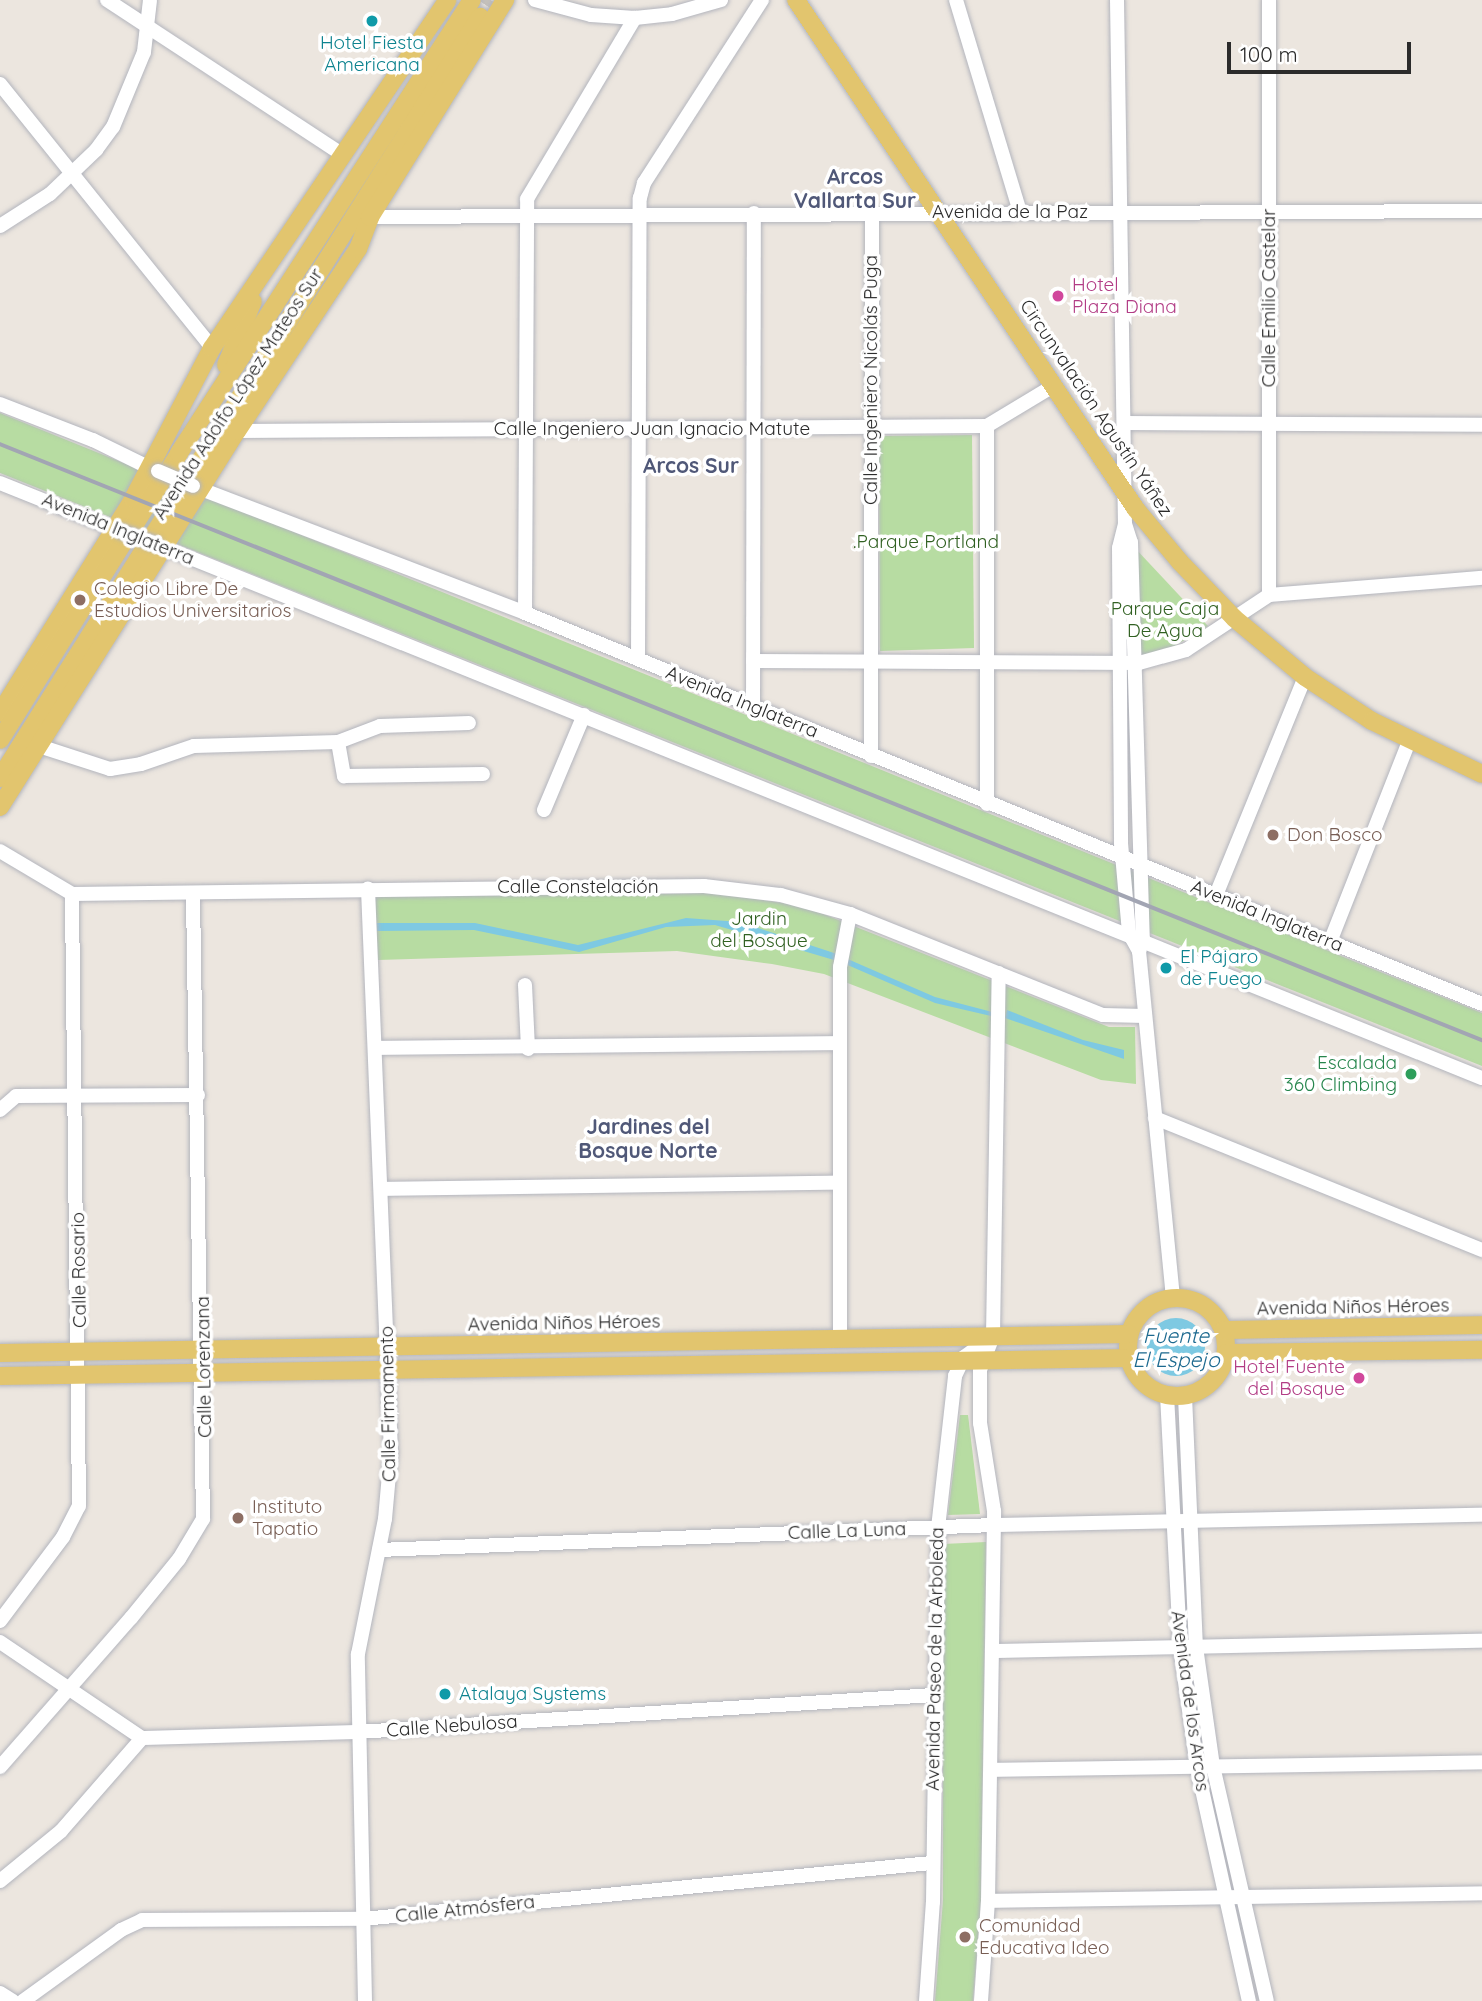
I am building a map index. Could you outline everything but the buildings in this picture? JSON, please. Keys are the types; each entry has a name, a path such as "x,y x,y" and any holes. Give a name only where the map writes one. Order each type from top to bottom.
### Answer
{"main road":[{"name":"Avenida Adolfo López Mateos Sur","path":"0,713 154,470 212,348 269,260 344,155 448,0"},
{"name":"Avenida Adolfo López Mateos Sur","path":"0,807 197,488 358,250 370,217 505,0"},
{"name":"Circunvalación Agustín Yáñez","path":"796,0 1125,493 1180,562 1234,618 1305,677 1409,741 1482,774"},
{"name":"Avenida Adolfo López Mateos Sur","path":"0,778 244,393 479,3"},
{"name":"Avenida Adolfo López Mateos Sur","path":"0,740 210,404 479,3"},
{"path":"244,393 282,347 370,217"},
{"path":"210,404 269,260"},
{"path":"1173,1297 1198,1302 1218,1318 1224,1330 1227,1353 1210,1384 1176,1395 1139,1378 1129,1358 1129,1334 1148,1307 1173,1297"},
{"name":"Avenida Niños Héroes","path":"1224,1330 1482,1325"},
{"name":"Avenida Niños Héroes","path":"0,1353 1129,1334"},
{"path":"1227,1353 1482,1350"},
{"path":"0,1376 388,1372 1129,1358"}],"street":[{"path":"107,0 344,155"},
{"path":"0,226 24,214 73,174 96,150 127,102 150,27 150,0"},
{"path":"535,0 591,15 635,18 672,14 721,0"},
{"path":"638,659 642,429 640,214 644,183 762,0"},
{"path":"956,0 1020,212"},
{"path":"1117,0 1125,423 1125,524 1119,548 1118,663 1122,858 1137,941 1173,1297"},
{"name":"Calle Emilio Castelar","path":"1269,0 1269,595"},
{"path":"524,613 525,214 533,184 635,18"},
{"path":"0,84 212,348"},
{"name":"Avenida de la Paz","path":"370,217 525,214 1482,211"},
{"path":"753,707 754,213"},
{"name":"Calle Ingeniero Nicolás Puga","path":"871,756 872,213"},
{"name":"Calle Ingeniero Juan Ignacio Matute","path":"237,430 987,426 1055,386"},
{"name":"Avenida Inglaterra","path":"0,404 93,440 197,488 524,613 987,804 1482,1003"},
{"path":"1125,423 1482,425"},
{"path":"987,426 987,804"},
{"name":"Avenida Inglaterra","path":"0,482 1482,1078"},
{"path":"1125,524 1131,542 1135,663 1139,864 1137,941"},
{"path":"753,661 1135,663 1186,650 1269,595 1482,579"},
{"path":"1216,895 1305,677"},
{"path":"544,810 584,715"},
{"path":"39,746 110,769 216,743 344,741 380,726 469,723"},
{"path":"344,741 339,769 348,777 484,774"},
{"path":"1330,942 1409,741"},
{"path":"0,851 72,894"},
{"name":"Calle Constelación","path":"72,894 368,888 704,886 806,899 850,914 1104,1016 1145,1016"},
{"name":"Calle Firmamento","path":"365,2001 358,1654 390,1490 388,1347 368,888"},
{"name":"Calle Lorenzana","path":"0,1767 157,1587 200,1527 206,1490 194,893"},
{"name":"Calle Rosario","path":"0,1621 68,1530 79,1506 81,1375 72,894"},
{"path":"840,1339 840,967 850,914"},
{"name":"Avenida Paseo de la Arboleda","path":"926,2001 938,1528 952,1433 954,1383 993,1336 999,973"},
{"path":"525,985 528,1049"},
{"path":"375,1048 528,1049 839,1043"},
{"path":"0,1110 16,1096 198,1095"},
{"path":"1156,1118 1482,1250"},
{"path":"382,1189 838,1183"},
{"name":"Avenida Paseo de la Arboleda","path":"971,1360 993,1525 988,1901 981,2001"},
{"name":"Avenida de los Arcos","path":"1176,1395 1196,1647 1213,1766 1240,1897 1267,2001"},
{"name":"Avenida de los Arcos","path":"1176,1395 1170,1521 1180,1647 1197,1767 1223,1897 1249,2001"},
{"name":"Calle La Luna","path":"379,1550 993,1525 1482,1515"},
{"path":"992,1651 1482,1641"},
{"path":"0,1642 142,1738 61,1830 0,1881"},
{"name":"Calle Nebulosa","path":"142,1738 358,1732 933,1695"},
{"path":"991,1770 1482,1762"},
{"name":"Calle Atmósfera","path":"23,2001 121,1930 142,1920 363,1919 931,1863"},
{"path":"988,1901 1482,1892"},
{"path":"0,1993 13,2001"}],"green space":[{"path":"0,413 1482,1013 1482,1066 0,473"},
{"name":".Parque Portland","path":"972,435 974,648 880,651 879,436"},
{"name":"Parque Caja De Agua","path":"1134,547 1208,626 1163,653 1138,660"},
{"name":"Jardin del Bosque","path":"715,893 803,906 1109,1027 1135,1027 1136,1084 1101,1080 824,974 772,964 677,951 378,960 367,897"},
{"path":"960,1415 968,1415 980,1514 948,1515"},
{"path":"986,1542 981,1901 973,2001 935,2001 943,1900 943,1544"}],"water":[{"path":"686,918 740,922 837,954 834,960 715,925 666,927 579,952 474,930 377,931 376,923 475,923 578,945"},
{"path":"843,957 935,997 996,1013 991,1016 935,1003 843,963"},
{"path":"1007,1010 1083,1040 1124,1050 1124,1059 1005,1018"},
{"name":"Fuente El Espejo","path":"1170,1318 1182,1318 1192,1322 1201,1331 1205,1353 1197,1368 1182,1376 1170,1376 1160,1372 1151,1363 1147,1353 1147,1341 1151,1331 1160,1322"}],"tunnel":[{"path":"487,6 491,0"}],"railway":[{"path":"0,444 1482,1040"}],"place":[{"name":"Hotel Fiesta Americana","path":"372,21"},
{"name":"Hotel Plaza Diana","path":"1058,296"},
{"name":"Colegio Libre De Estudios Universitarios","path":"80,600"},
{"name":"Don Bosco","path":"1273,835"},
{"name":"El Pájaro de Fuego","path":"1166,968"},
{"name":"Escalada 360 Climbing","path":"1411,1074"},
{"name":"Hotel Fuente del Bosque","path":"1359,1378"},
{"name":"Instituto Tapatio","path":"238,1518"},
{"name":"Atalaya Systems","path":"445,1694"},
{"name":"Comunidad Educativa Ideo","path":"965,1937"}],"district":[{"name":"Arcos Vallarta Sur","path":"855,188"},
{"name":"Arcos Sur","path":"691,465"},
{"name":"Jardines del Bosque Norte","path":"648,1138"}]}
